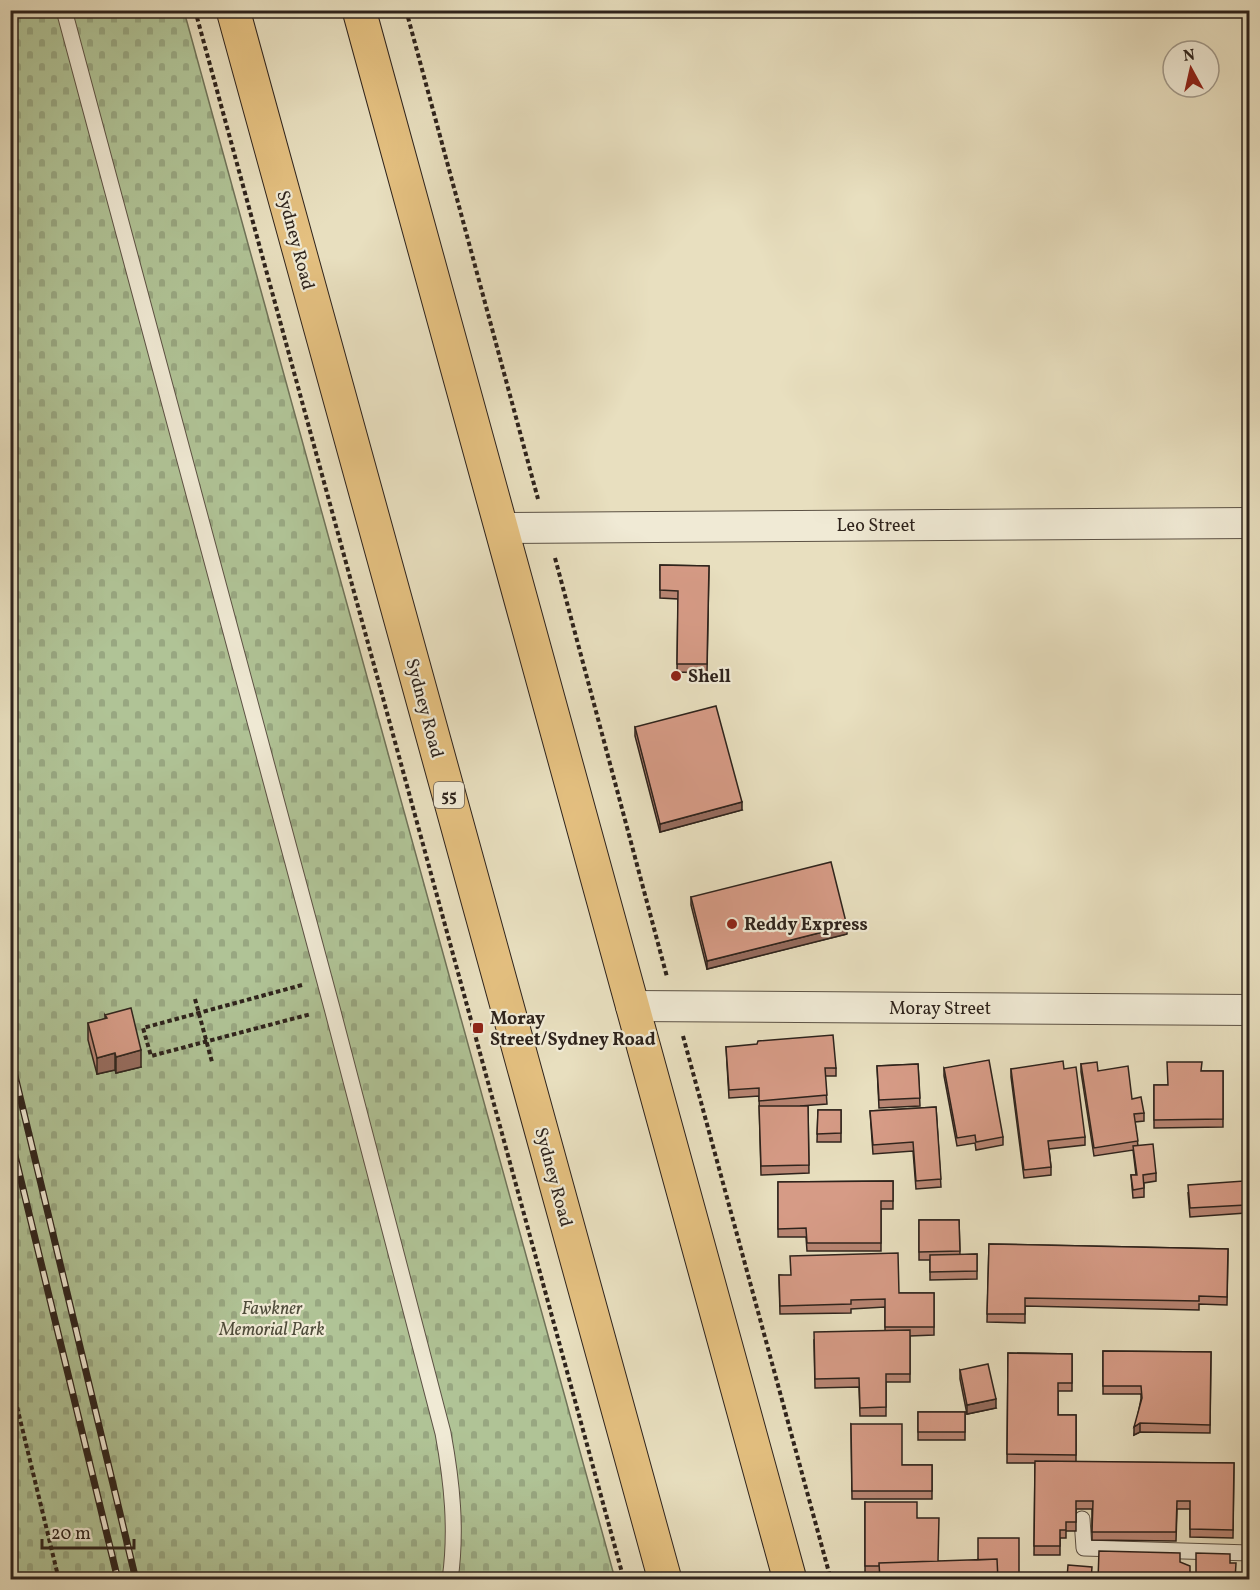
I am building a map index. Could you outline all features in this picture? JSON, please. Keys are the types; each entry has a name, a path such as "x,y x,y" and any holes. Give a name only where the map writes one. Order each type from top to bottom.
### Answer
{"highway":[{"name":"Sydney Road","path":"234,10 665,1580"},
{"path":"359,10 790,1580"}],"street":[{"name":"Leo Street","path":"502,528 1250,523"},
{"name":"Moray Street","path":"631,1006 1250,1010"}],"lane":[{"path":"64,10 332,1008 443,1433 453,1502 453,1553 450,1580"},
{"path":"1082,1518 1084,1548 1250,1552"}],"path":[{"path":"195,10 624,1580"},
{"path":"406,10 831,1580"},
{"path":"324,980 143,1028 151,1056 332,1008"},
{"path":"195,999 212,1062"},
{"path":"10,1378 59,1580"}],"green space":[{"name":"Fawkner Memorial Park","path":"11,11 184,11 615,1579 11,1580"}],"building":[{"path":"660,565 709,566 707,664 677,664 678,591 660,590"},
{"path":"716,706 742,802 660,824 635,727"},
{"path":"831,862 847,926 707,961 691,897"},
{"path":"131,1008 141,1050 116,1057 115,1053 97,1058 88,1023 107,1018 105,1015"},
{"path":"833,1035 836,1068 825,1068 827,1095 759,1101 759,1088 729,1090 726,1047 757,1044 758,1041"},
{"path":"989,1060 1003,1137 976,1142 975,1135 957,1138 944,1068"},
{"path":"1063,1061 1064,1069 1076,1067 1085,1137 1048,1141 1051,1167 1024,1170 1011,1069"},
{"path":"1097,1062 1098,1071 1128,1066 1132,1099 1141,1097 1144,1113 1134,1114 1138,1141 1094,1148 1081,1064"},
{"path":"1167,1062 1202,1062 1201,1071 1223,1071 1223,1119 1154,1120 1154,1085 1168,1085"},
{"path":"918,1064 920,1098 879,1100 877,1066"},
{"path":"759,1106 808,1106 809,1165 761,1166"},
{"path":"936,1107 941,1179 916,1181 913,1142 873,1145 870,1111"},
{"path":"818,1110 841,1110 841,1133 817,1134"},
{"path":"1153,1144 1156,1173 1143,1175 1144,1188 1133,1190 1131,1175 1137,1175 1133,1146"},
{"path":"893,1181 893,1201 881,1201 881,1243 807,1243 806,1228 778,1229 778,1182"},
{"path":"1244,1181 1246,1205 1190,1208 1188,1185"},
{"path":"919,1220 959,1220 960,1251 919,1252"},
{"path":"989,1244 1228,1249 1227,1297 1199,1296 1199,1301 1025,1298 1025,1314 987,1314"},
{"path":"898,1253 899,1293 934,1293 934,1327 885,1327 885,1299 851,1300 851,1304 780,1306 779,1275 791,1275 790,1256"},
{"path":"977,1254 977,1271 930,1272 930,1255"},
{"path":"910,1330 910,1374 886,1374 886,1407 860,1408 859,1378 815,1379 814,1332"},
{"path":"1103,1351 1211,1352 1210,1425 1140,1423 1134,1427 1142,1398 1141,1386 1103,1386"},
{"path":"1008,1353 1072,1354 1072,1383 1058,1383 1058,1415 1076,1415 1076,1455 1007,1454"},
{"path":"988,1364 996,1399 967,1405 960,1370"},
{"path":"918,1412 965,1412 965,1432 918,1432"},
{"path":"851,1424 902,1424 902,1465 932,1465 932,1491 852,1491"},
{"path":"1035,1461 1234,1463 1233,1530 1190,1529 1190,1501 1177,1501 1176,1532 1092,1532 1093,1501 1076,1501 1076,1522 1066,1522 1066,1530 1060,1530 1060,1546 1034,1546"},
{"path":"865,1502 917,1502 917,1518 939,1518 938,1561 879,1563 879,1566 865,1566"},
{"path":"978,1538 1019,1538 1019,1580 998,1580 997,1559 978,1560"},
{"path":"1099,1551 1180,1553 1180,1562 1190,1566 1190,1576 1196,1576 1196,1553 1230,1554 1230,1563 1236,1563 1235,1580 1098,1580"},
{"path":"997,1559 998,1580 880,1580 879,1563"},
{"path":"1068,1565 1092,1567 1091,1580 1061,1580 1067,1578"}],"railway":[{"path":"10,1055 136,1580"},
{"path":"10,1135 118,1580"}],"place":[{"name":"Shell","path":"676,676"},
{"name":"Reddy Express","path":"732,924"},
{"name":"Moray Street/Sydney Road","path":"478,1028"}]}
